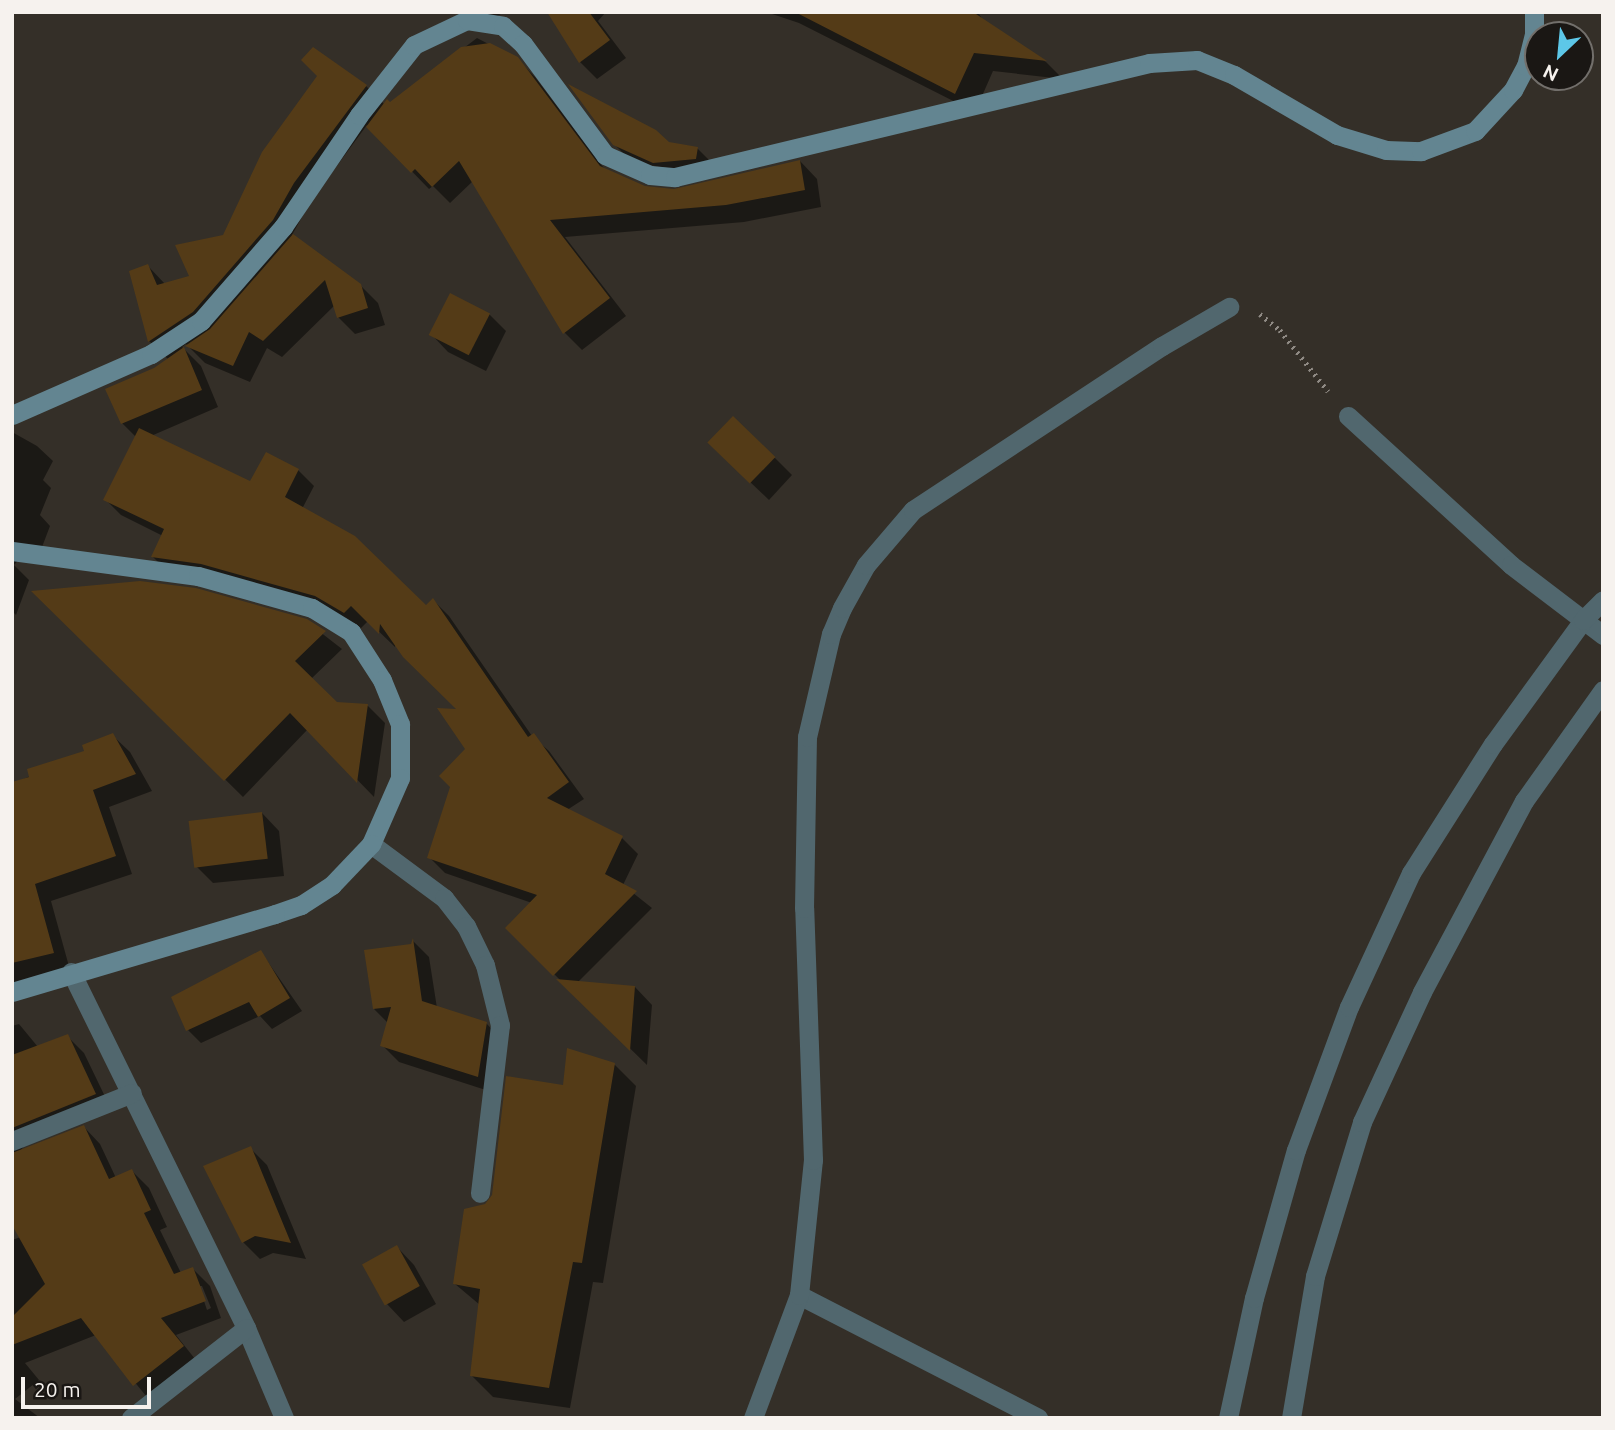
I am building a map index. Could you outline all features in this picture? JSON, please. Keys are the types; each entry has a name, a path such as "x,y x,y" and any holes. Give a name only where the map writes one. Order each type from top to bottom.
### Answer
{"main road":[{"path":"12,415 151,354 201,321 283,227 359,115 414,46 467,20 503,26 523,44 606,155 650,175 676,177 1149,63 1197,60 1234,75 1337,135 1386,150 1421,151 1475,131 1506,99 1526,66 1534,35 1534,12"},
{"path":"12,551 127,565 252,588 312,608 351,632 382,680 400,724 400,778 370,844 332,885 301,905 71,972 12,992"}],"street":[{"path":"753,1418 799,1294 813,1160 804,908 807,737 831,634 842,608 866,565 913,510 1162,346 1228,307"},
{"path":"1348,416 1511,565 1603,635"},
{"path":"1228,1418 1254,1298 1292,1164 1349,1007 1411,873 1493,744 1583,620 1603,600"},
{"path":"1291,1418 1315,1276 1362,1122 1422,992 1524,801 1603,690"},
{"path":"370,844 444,898 466,926 485,965 500,1025 480,1193"},
{"path":"71,972 246,1328 284,1418"},
{"path":"12,1142 132,1093"},
{"path":"799,1294 1038,1418"},
{"path":"131,1418 246,1328"}],"path":[{"path":"1228,307 1255,311 1280,330 1348,416"}],"building":[{"path":"547,12 589,12 610,40 579,63"},
{"path":"795,12 973,12 1047,61 974,53 955,94"},
{"path":"490,43 518,57 600,166 645,186 674,189 800,160 805,190 726,205 550,220 610,298 563,334 459,161 432,187 415,169 411,173 366,127 387,99 390,102 461,47"},
{"path":"313,47 367,85 294,183 273,220 193,312 148,342 129,271 148,264 157,285 189,276 175,245 223,235 262,152 317,76 301,60"},
{"path":"568,84 656,130 669,142 698,147 696,159 653,163 613,145"},
{"path":"293,234 361,284 368,308 337,318 325,280 263,341 249,332 233,366 185,346 210,329"},
{"path":"450,293 490,313 469,355 429,335"},
{"path":"184,347 202,390 121,424 105,389 154,368"},
{"path":"733,416 775,457 750,484 707,443"},
{"path":"139,428 250,481 266,452 299,469 285,497 355,536 426,605 433,598 528,737 534,733 569,782 547,798 623,836 605,874 637,891 553,976 505,928 537,895 427,858 450,787 439,776 465,749 437,708 456,709 403,657 380,624 379,634 351,606 344,613 315,596 201,564 151,557 164,529 103,500"},
{"path":"140,581 196,588 307,619 326,631 295,661 337,702 368,704 357,783 290,713 224,781 31,591"},
{"path":"113,733 136,774 93,790 116,856 35,884 54,953 12,963 12,782 29,777 27,769 84,751 82,745"},
{"path":"262,812 268,859 194,868 189,821"},
{"path":"413,938 422,1001 487,1022 478,1077 380,1046 391,1007 373,1009 364,950 411,944"},
{"path":"261,950 290,998 258,1017 249,1002 186,1031 171,997"},
{"path":"556,979 635,986 630,1051"},
{"path":"68,1034 96,1094 12,1128 12,1055"},
{"path":"567,1048 615,1063 582,1263 573,1262 549,1388 470,1376 480,1289 453,1284 464,1209 485,1204 492,1195 506,1076 563,1085"},
{"path":"84,1125 109,1179 132,1169 151,1210 144,1213 174,1274 193,1267 206,1301 161,1318 184,1346 133,1386 81,1318 12,1345 12,1317 45,1284 12,1225 12,1153"},
{"path":"251,1146 291,1243 255,1236 242,1243 203,1166"},
{"path":"397,1245 420,1286 385,1305 362,1264"}]}
